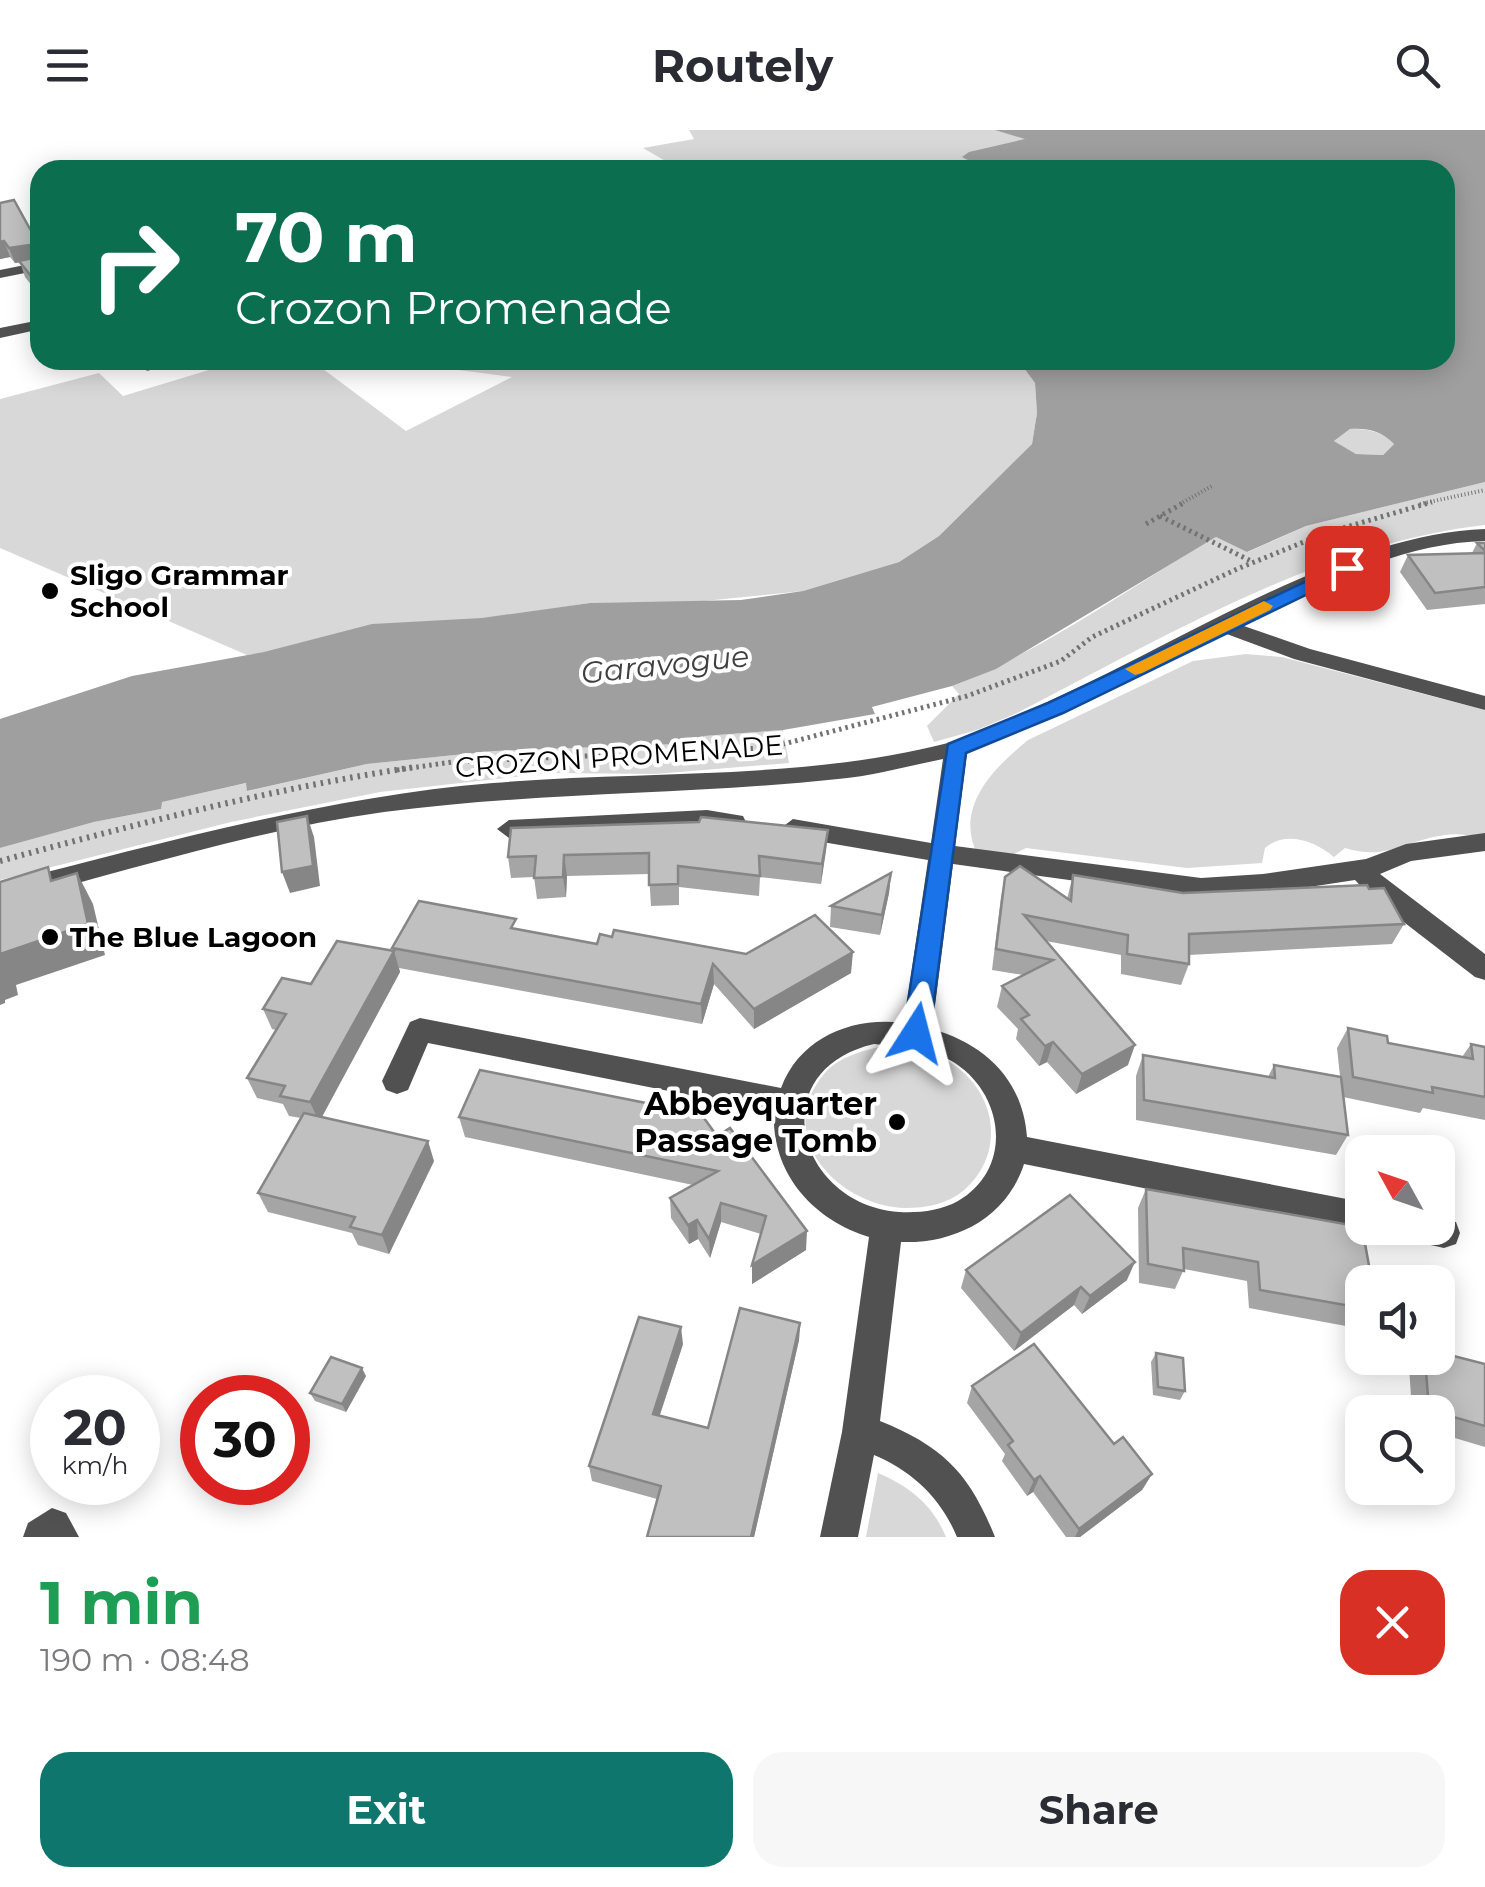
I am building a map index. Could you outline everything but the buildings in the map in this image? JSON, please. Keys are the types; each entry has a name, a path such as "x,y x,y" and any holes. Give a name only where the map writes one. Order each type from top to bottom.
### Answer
{"street":[{"path":"0,274 30,268"},
{"path":"0,333 30,327"},
{"name":"CROZON PROMENADE","path":"0,894 282,822 381,804 514,789 680,784 843,771 956,749 1055,708 1318,579 1375,556 1453,536 1485,534"},
{"path":"1223,626 1302,654 1485,703"},
{"path":"916,1033 956,749"},
{"path":"509,829 707,819 814,830 943,854 1201,888 1263,884 1370,868 1406,853 1463,842 1485,842"},
{"path":"1350,868 1485,969"},
{"path":"397,1081 420,1030 789,1102"},
{"path":"874,1032 916,1033 960,1050 990,1076 1008,1104 1014,1148 997,1188 968,1213 932,1226 887,1227 848,1214 813,1188 790,1149 789,1102 808,1063 840,1041 874,1032"},
{"path":"1014,1148 1345,1214"},
{"path":"839,1537 860,1432 887,1227"},
{"path":"860,1432 901,1445 938,1472 966,1510 976,1537"},
{"path":"42,1537 52,1527 60,1537"}],"path":[{"path":"1146,524 1212,486"},
{"path":"694,752 772,748 896,718 981,691 1061,661 1092,637 1253,562 1403,508 1485,490"},
{"path":"1160,516 1253,562"},
{"path":"0,862 115,830 362,774 452,762 616,755"}],"shaded area":[{"path":"689,130 1021,130 1026,139 998,160 664,160 643,148 694,139"},
{"path":"209,370 324,370 406,431 512,377 459,370 1025,370 1035,383 1037,413 1032,444 939,536 899,562 803,591 694,602 590,603 247,655 0,548 0,399 99,373 123,396"},
{"path":"1350,429 1374,432 1394,444 1383,455 1356,454 1334,441"},
{"path":"1485,482 1485,525 1423,535 1303,573 1186,625 1017,713 934,742 927,726 959,694 952,686 1021,655 1216,537 1248,552 1306,526"},
{"path":"1246,654 1282,657 1485,710 1485,838 1445,835 1384,851 1345,848 1334,857 1309,842 1291,839 1265,848 1262,863 1187,868 1026,848 1012,855 975,849 971,817 975,802 992,774 1028,740 1193,661"},
{"path":"783,730 789,763 655,774 550,773 380,792 231,822 0,880 0,848 94,822 161,809 161,802 247,783 248,791 367,764 494,751 703,743 704,736"},
{"path":"878,1047 916,1050 943,1058 967,1076 987,1107 991,1125 986,1160 977,1176 950,1199 906,1208 858,1195 837,1182 820,1164 809,1143 805,1121 810,1098 824,1074 842,1060"},
{"path":"878,1473 919,1498 946,1537 866,1537"}],"water":[{"name":"Garavogue","path":"995,130 1485,130 1485,482 1306,526 1247,552 1216,537 996,669 952,686 872,707 875,714 783,730 704,736 704,743 494,751 367,764 247,791 246,783 162,802 161,809 94,822 0,848 0,719 132,676 264,652 372,624 482,618 590,603 741,600 803,591 899,562 939,536 1032,444 1037,413 1035,383 1025,370 1455,370 1455,160 962,157 1025,139","holes":["1350,429 1368,430 1394,444 1383,455 1356,454 1334,441"]}],"slow traffic":[{"path":"1135,669 1264,606"}],"place":[{"name":"Sligo Grammar School","path":"50,591"},
{"name":"The Blue Lagoon","path":"50,937"},
{"name":"Abbeyquarter Passage Tomb","path":"897,1122"}],"route":[{"path":"916,1033 956,749 1055,708 1347,568"}]}
